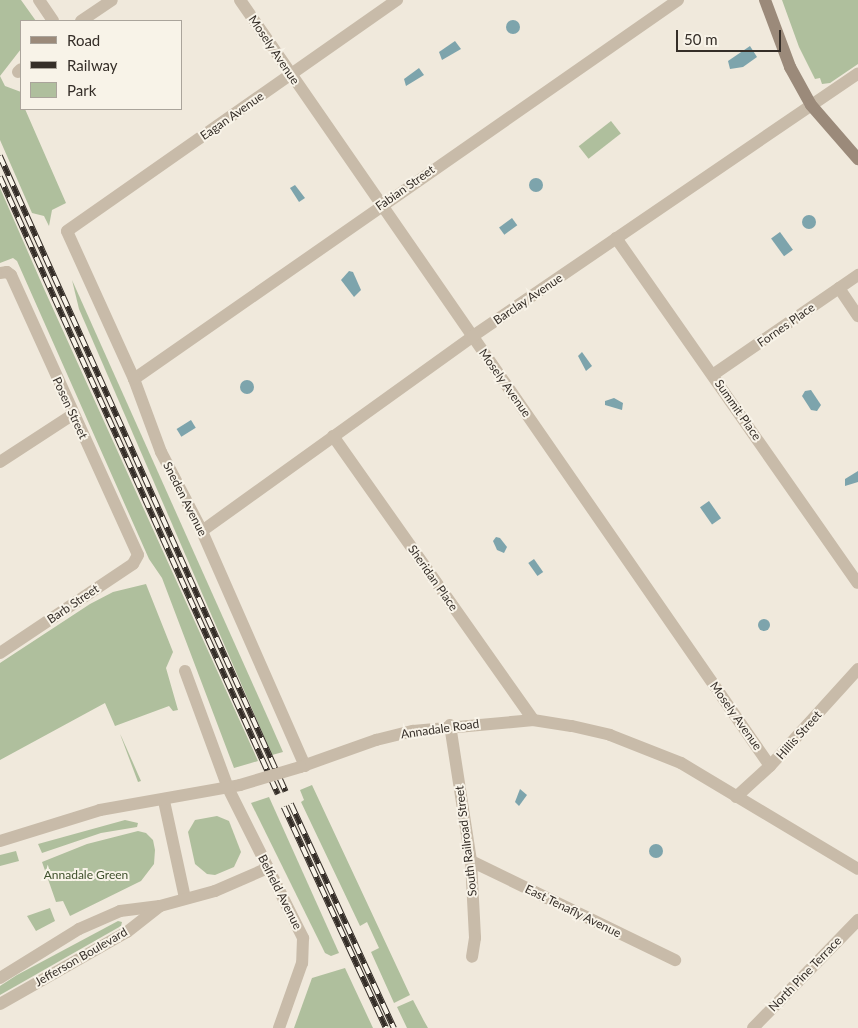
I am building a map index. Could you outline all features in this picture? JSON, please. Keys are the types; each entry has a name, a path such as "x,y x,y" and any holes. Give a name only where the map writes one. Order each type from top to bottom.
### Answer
{"main road":[{"path":"765,0 790,67 811,105 858,159"}],"street":[{"path":"38,0 51,20"},
{"path":"83,20 112,0"},
{"name":"Mosely Avenue","path":"240,0 290,75 382,204 770,766"},
{"name":"Eagan Avenue","path":"67,231 397,0"},
{"name":"Fabian Street","path":"134,379 382,204 678,0"},
{"name":"Barclay Avenue","path":"202,531 473,336 858,73"},
{"name":"Sneden Avenue","path":"67,231 134,379 160,452 202,531 303,766"},
{"name":"Summit Place","path":"616,238 714,374 858,583"},
{"name":"Posen Street","path":"0,273 6,272 11,276 72,415 138,550"},
{"name":"Fornes Place","path":"714,374 858,275"},
{"path":"839,288 858,316"},
{"path":"0,462 72,415"},
{"name":"Sheridan Place","path":"333,436 533,720"},
{"name":"Barb Street","path":"0,653 133,564 138,550"},
{"name":"Hillis Street","path":"736,797 770,766 858,669"},
{"path":"184,671 234,787"},
{"name":"Annadale Road","path":"0,841 100,810 164,801 234,787 303,766 376,740 450,726 533,720 591,730 646,748 681,764 858,869"},
{"name":"South Railroad Street","path":"450,726 470,861 474,938 472,957"},
{"name":"Belfield Avenue","path":"234,787 268,868 303,938 305,950 279,1028"},
{"path":"164,801 185,898"},
{"name":"East Tenafly Avenue","path":"470,861 675,960"},
{"name":"Jefferson Boulevard","path":"0,978 79,929 120,910 160,906 185,898 215,892 268,868"},
{"name":"Jefferson Boulevard","path":"0,1004 127,932 160,906"},
{"name":"North Pine Terrace","path":"752,1028 858,920"}],"green space":[{"path":"0,0 21,0 35,20 20,20 20,50 0,76"},
{"path":"782,0 858,0 858,64 830,83 822,84 820,78 815,79 799,47"},
{"path":"0,76 5,86 20,92 20,110 25,110 66,203 52,210 49,226 44,216 32,213 0,140"},
{"path":"611,121 621,134 589,159 579,146"},
{"path":"0,188 258,761 234,768 162,578 149,559 17,261 13,258 0,263"},
{"path":"72,280 283,752 272,755 79,309"},
{"path":"146,584 173,652 166,668 178,710 173,711 169,706 115,726 105,703 0,760 0,663 90,604 113,592"},
{"path":"120,734 122,738 141,781 138,782"},
{"path":"312,785 410,995 394,1003 371,952 379,948 367,922 360,926 301,802 304,800 300,790"},
{"path":"269,797 339,953 331,956 325,953 251,803"},
{"path":"217,816 229,821 241,852 234,867 215,875 207,874 195,864 188,832 195,820"},
{"path":"125,820 138,823 137,827 101,833 42,853 38,844"},
{"name":"Annadale Green","path":"138,831 146,833 153,840 155,850 154,864 141,881 70,916 63,901 56,902 42,862 87,844"},
{"path":"16,851 19,861 0,866 0,855"},
{"path":"50,908 55,921 36,931 27,916"},
{"path":"118,921 122,922 121,926 0,995 0,986 17,975"},
{"path":"345,968 373,1028 294,1028 312,978"},
{"path":"413,1000 428,1028 407,1028 397,1007"}],"water":[{"path":"510,20 516,20 520,27 516,34 510,34 506,30 506,24"},
{"path":"455,41 461,49 442,60 439,52"},
{"path":"750,46 757,57 743,67 730,69 728,61"},
{"path":"419,68 424,75 406,86 404,79"},
{"path":"536,178 541,180 543,185 541,190 536,192 531,190 529,185 531,180"},
{"path":"295,185 305,198 299,202 290,188"},
{"path":"809,215 814,217 816,222 814,227 809,229 804,227 802,222 804,217"},
{"path":"512,218 517,225 504,235 499,227"},
{"path":"780,232 793,250 784,256 771,238"},
{"path":"349,271 353,272 361,290 354,297 341,280"},
{"path":"582,352 592,366 586,371 578,356"},
{"path":"244,380 250,380 254,387 250,394 244,394 240,390 240,384"},
{"path":"811,390 821,405 817,411 811,410 802,396 805,391"},
{"path":"614,398 623,403 622,410 605,405 605,401"},
{"path":"191,420 196,428 181,437 177,429"},
{"path":"858,471 858,482 845,486 845,479"},
{"path":"709,501 721,518 712,525 700,507"},
{"path":"496,537 500,538 507,547 504,553 497,550 493,541"},
{"path":"534,559 543,572 537,576 528,563"},
{"path":"762,619 766,619 770,625 766,631 762,631 758,627 758,623"},
{"path":"520,789 527,795 519,806 515,802"},
{"path":"653,844 659,844 663,851 659,858 653,858 649,854 649,848"}],"railway":[{"path":"0,156 286,792"},
{"path":"0,177 278,794"},
{"path":"291,804 394,1028"},
{"path":"284,807 386,1028"}]}
